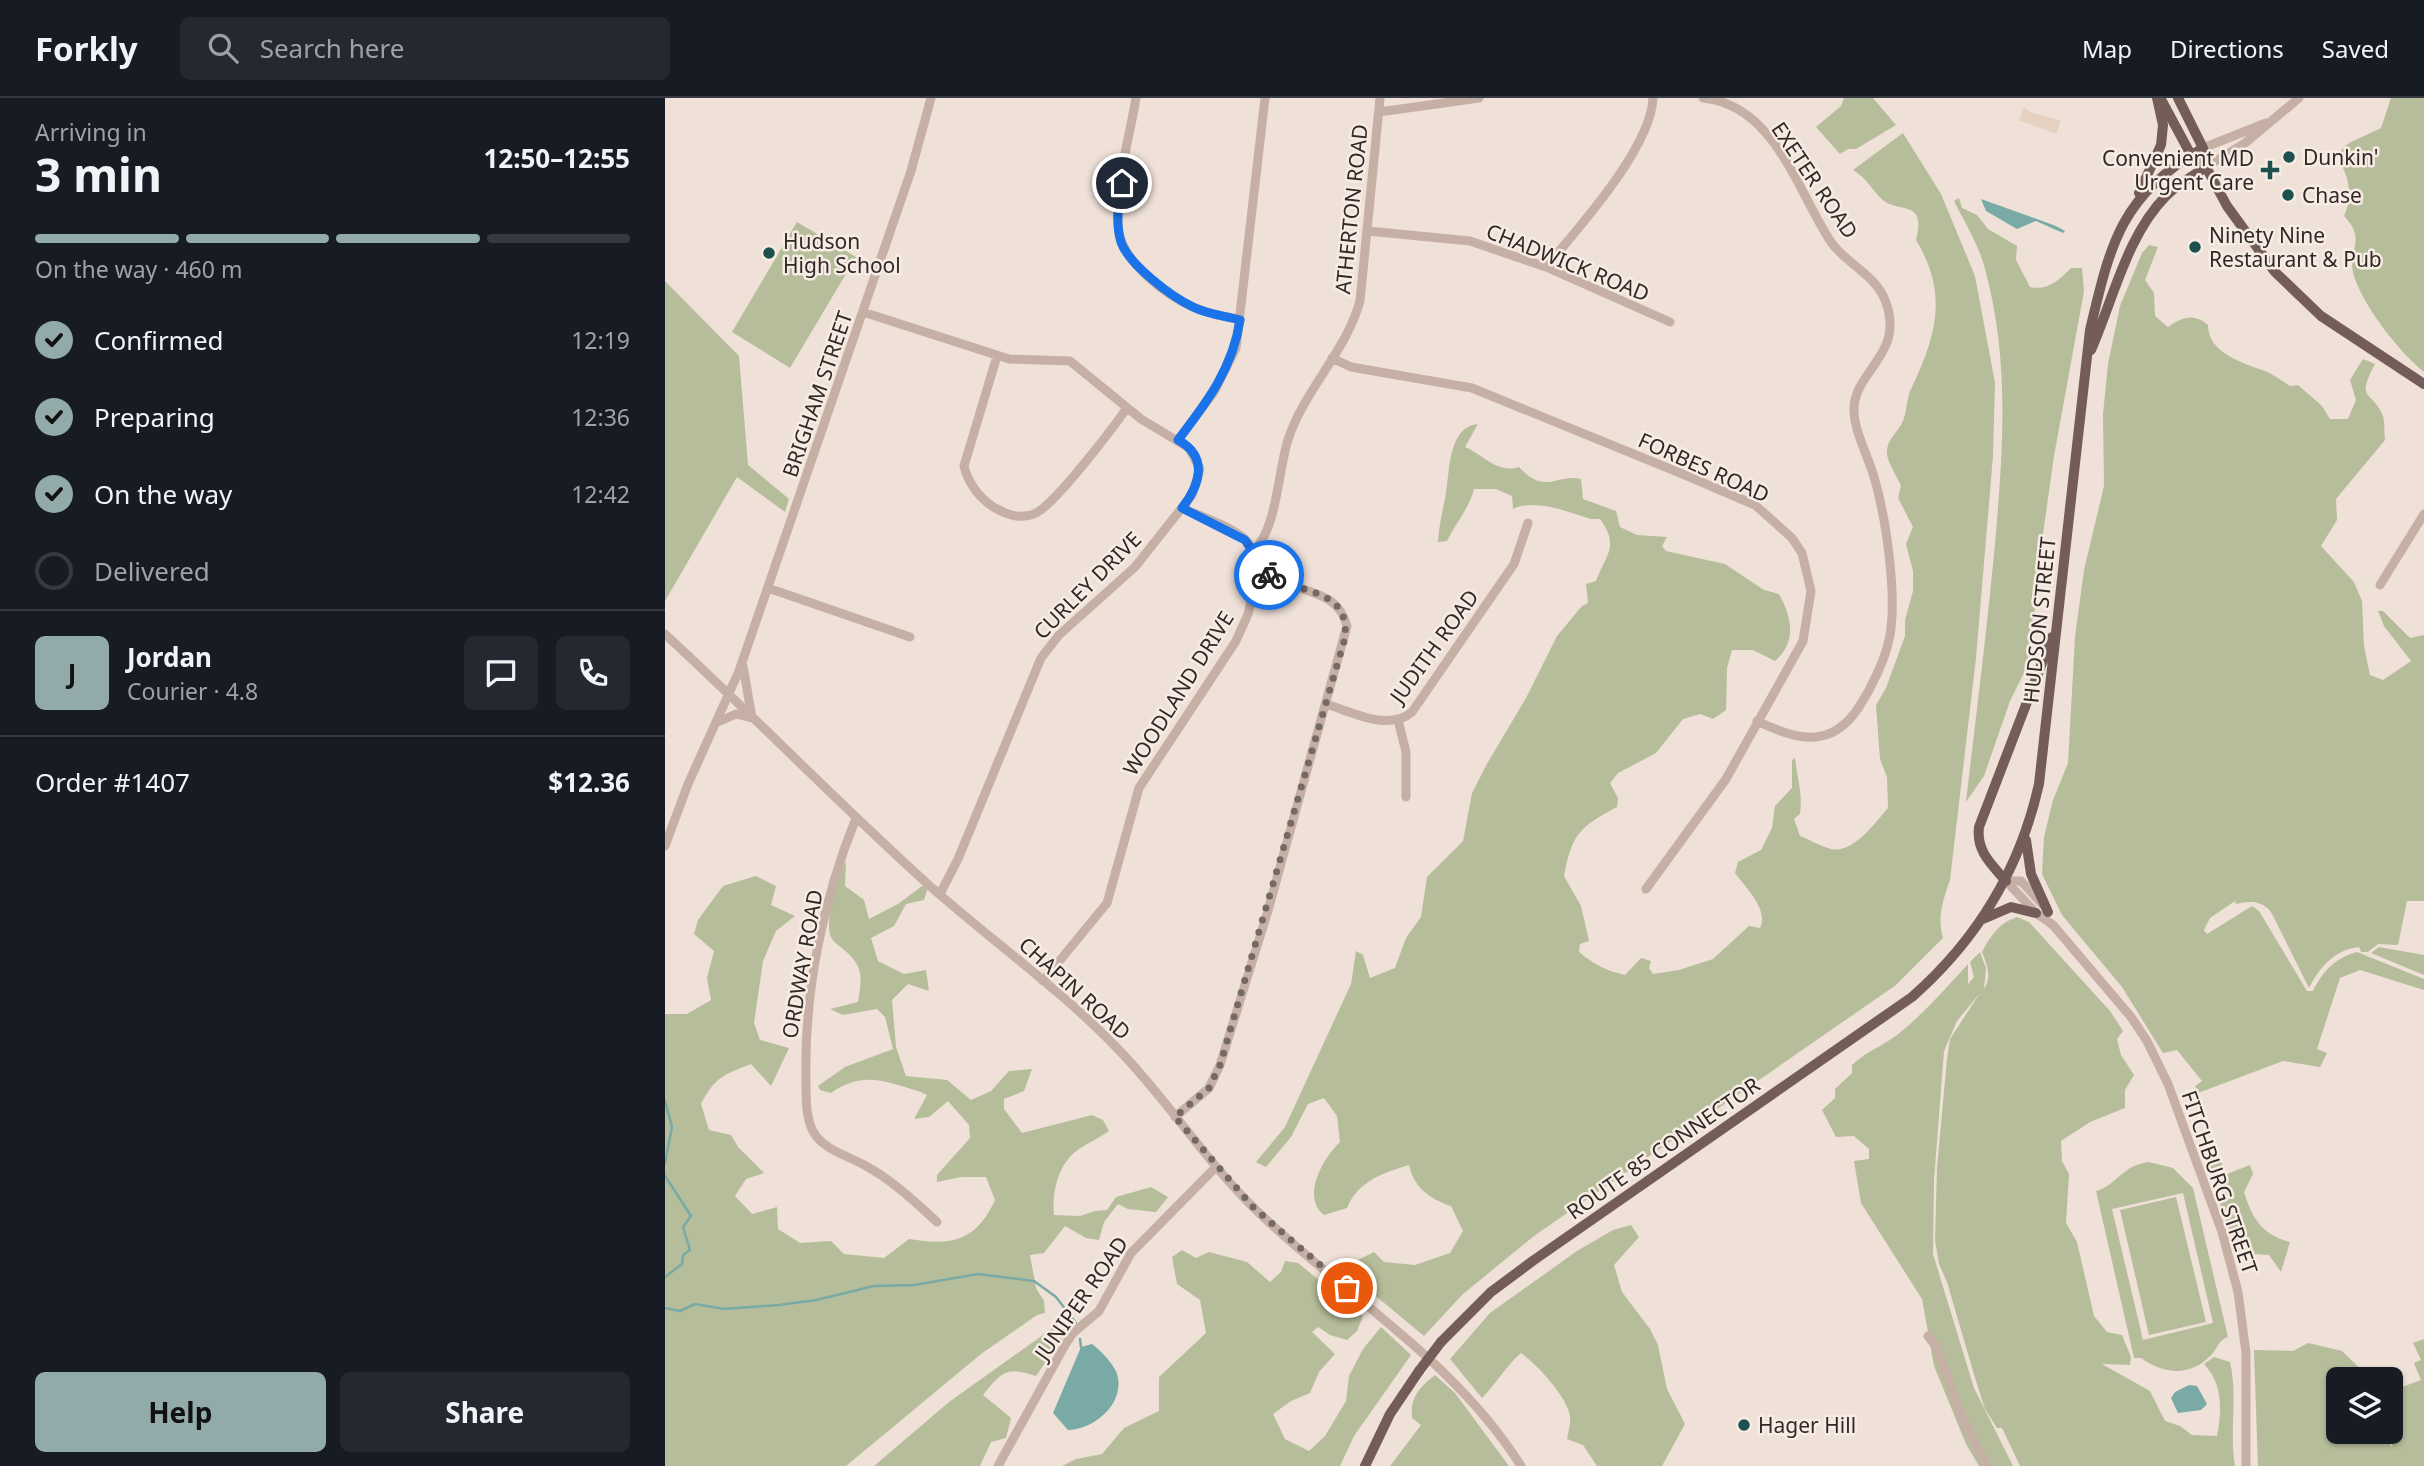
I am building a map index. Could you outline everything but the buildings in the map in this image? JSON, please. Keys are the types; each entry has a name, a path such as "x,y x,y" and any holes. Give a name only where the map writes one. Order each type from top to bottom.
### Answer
{"main road":[{"path":"2159,98 2191,155 2206,167 2245,234 2286,284 2321,316 2424,384"},
{"path":"2137,199 2161,145 2159,98"},
{"path":"2178,98 2203,148 2206,167"},
{"name":"HUDSON STREET","path":"2006,881 2026,834 2042,766 2090,330 2099,294 2123,222 2137,199 2168,170 2203,148"},
{"name":"HUDSON STREET","path":"2088,358 2148,218 2168,194 2206,167"},
{"path":"2006,881 1984,856 1979,844 1979,827 2046,657 2060,601"},
{"path":"1983,919 2011,908 2042,913 2031,874 2026,834"},
{"name":"ROUTE 85 CONNECTOR","path":"1365,1466 1390,1414 1419,1371 1441,1342 1478,1304 1518,1271 1913,997 1945,966 1983,919 2006,881"}],"street":[{"name":"BRIGHAM STREET","path":"665,846 743,660 914,163 931,98"},
{"path":"1136,98 1118,205 1122,245 1156,282 1182,301 1195,308 1240,320"},
{"path":"1178,440 1222,378 1236,348 1265,98"},
{"name":"ATHERTON ROAD","path":"1253,551 1267,534 1293,427 1353,321 1360,301 1380,98"},
{"path":"1379,112 1479,98"},
{"path":"1546,267 1638,148 1647,127 1653,98 1662,98"},
{"name":"EXETER ROAD","path":"1703,98 1716,99 1745,114 1765,131 1784,156 1833,244 1874,281 1885,301 1887,319 1888,339 1881,359 1859,390 1854,405 1855,422 1882,504 1892,616 1890,637 1865,697 1853,716 1837,730 1822,736 1805,738 1789,736 1757,721"},
{"path":"2206,167 2245,144 2299,98"},
{"path":"2203,148 2274,120"},
{"name":"CHADWICK ROAD","path":"1368,231 1470,241 1546,267 1670,322"},
{"name":"CURLEY DRIVE","path":"863,312 997,356 1028,361 1062,358 1070,361 1158,431 1178,440 1193,453 1200,469 1196,488 1126,577 1059,635 1041,658 958,859 940,894"},
{"path":"997,356 964,466 972,486 981,496 1009,515 1021,517 1044,507 1127,408"},
{"name":"FORBES ROAD","path":"1332,358 1351,367 1472,388 1741,499 1768,514 1801,553 1811,591 1803,641 1726,779 1646,889"},
{"path":"1175,1117 1209,1088 1220,1065 1345,638 1344,615 1327,597 1279,580 1260,566 1245,540 1234,532 1182,508"},
{"path":"2380,585 2424,514"},
{"name":"JUDITH ROAD","path":"1326,704 1377,720 1398,720 1406,717 1419,704 1514,564 1528,523"},
{"name":"WOODLAND DRIVE","path":"1043,981 1107,903 1139,788 1236,641 1248,614 1260,566"},
{"path":"768,589 910,637"},
{"name":"CHAPIN ROAD","path":"665,634 856,818 1117,1048 1216,1167 1266,1220 1444,1370 1497,1429 1521,1466"},
{"name":"BRIGHAM STREET","path":"743,660 743,679 752,718"},
{"path":"714,725 723,718 736,714 752,718"},
{"path":"1398,720 1406,752 1406,797"},
{"name":"ORDWAY ROAD","path":"856,818 830,894 809,1007 805,1048 809,1118 814,1134 824,1143 888,1181 937,1222"},
{"path":"2006,881 2042,913"},
{"name":"FITCHBURG STREET","path":"2042,913 2131,1017 2154,1053 2222,1232 2237,1285 2245,1338 2246,1466"},
{"name":"JUNIPER ROAD","path":"998,1466 1069,1339 1099,1311 1131,1253 1216,1167"},
{"path":"1928,1336 1937,1348 1960,1413 1987,1466"}],"green space":[{"path":"1844,98 1873,98 1896,125 1856,149 1848,149 1840,154 1816,127 1841,106"},
{"path":"2391,98 2424,98 2424,372 2383,328 2359,288 2352,267 2355,232 2344,216 2349,191 2347,177 2337,154 2349,143 2381,128"},
{"path":"1903,133 1941,194 1975,276 1995,383 1993,456 1976,658 1950,880 1941,916 1943,938 1896,985 1534,1236 1463,1294 1424,1336 1342,1268 1374,1252 1384,1262 1415,1265 1450,1253 1463,1231 1451,1206 1424,1191 1415,1180 1409,1165 1372,1179 1358,1191 1347,1208 1324,1215 1317,1207 1314,1188 1321,1167 1340,1142 1337,1116 1324,1098 1308,1104 1291,1137 1266,1167 1256,1162 1285,1127 1351,984 1356,951 1363,955 1370,978 1395,968 1406,938 1421,917 1427,877 1463,841 1472,793 1526,698 1557,636 1582,606 1588,603 1586,584 1596,581 1609,550 1609,537 1600,519 1591,519 1542,505 1513,509 1512,496 1496,489 1474,489 1447,541 1438,542 1452,451 1461,433 1478,424 1465,447 1491,463 1504,468 1519,467 1528,476 1544,482 1581,479 1583,499 1616,511 1620,527 1637,535 1667,537 1662,546 1666,551 1725,564 1764,590 1779,594 1787,612 1790,629 1787,646 1782,654 1775,661 1753,650 1732,650 1727,668 1726,710 1713,719 1700,714 1683,719 1656,753 1618,773 1610,783 1618,798 1617,807 1594,820 1580,833 1570,850 1564,876 1581,906 1589,941 1580,944 1579,952 1595,963 1625,975 1641,958 1651,961 1649,968 1653,974 1679,970 1713,959 1749,926 1760,928 1762,921 1759,907 1735,873 1738,862 1761,850 1772,828 1775,806 1792,788 1792,760 1795,758 1800,793 1800,814 1794,819 1800,836 1831,849 1847,847 1863,836 1888,808 1887,777 1880,759 1876,705 1886,688 1905,636 1905,620 1913,591 1913,571 1906,544 1913,527 1898,498 1901,486 1887,451 1904,418 1910,391 1928,349 1933,331 1935,296 1926,259 1916,240 1918,219 1915,213 1884,201 1853,170"},
{"path":"1959,198 1962,208 1977,215 1988,229 2017,246 2016,260 2030,287 2048,286 2071,268 2082,268 2084,291 2054,456 2041,548 2039,594 2030,630 2030,661 2010,701 1984,776 1966,802 1995,544 2002,406 1993,303 1979,251 1954,201"},
{"path":"797,222 856,257 790,368 732,332"},
{"path":"2149,245 2158,247 2145,280 2154,293 2155,316 2168,327 2188,318 2203,321 2208,325 2210,335 2220,350 2290,386 2298,385 2322,406 2330,419 2348,419 2356,400 2350,380 2363,359 2375,364 2366,390 2383,416 2385,440 2336,499 2337,520 2321,546 2354,582 2362,601 2364,646 2370,675 2383,680 2411,661 2384,626 2378,611 2383,611 2410,638 2424,635 2424,901 2407,901 2398,945 2378,944 2368,952 2361,952 2359,947 2342,952 2323,967 2309,988 2271,912 2263,905 2251,902 2236,904 2235,901 2210,918 2204,930 2207,934 2252,906 2259,911 2307,991 2313,991 2321,977 2336,962 2357,952 2424,979 2424,990 2360,970 2340,978 2317,1049 2327,1053 2320,1067 2283,1061 2198,1093 2195,1086 2202,1081 2177,1050 2163,1053 2122,987 2062,915 2042,874 2044,837 2053,800 2068,763 2075,637 2084,570 2104,486 2103,414 2108,364 2120,306 2142,253"},
{"path":"665,281 739,356 748,465 789,499 785,512 737,477 665,601"},
{"path":"846,862 845,886 864,900 869,919 898,904 922,886 928,887 924,900 906,904 894,926 871,938 878,961 904,974 926,970 929,991 908,984 892,1000 896,1047 906,1076 947,1080 971,1100 991,1091 1009,1071 1032,1069 1024,1091 1004,1099 1004,1109 1022,1133 1092,1115 1103,1120 1109,1131 1075,1152 1064,1165 1055,1190 1054,1215 1080,1216 1107,1210 1116,1197 1151,1187 1168,1197 1156,1212 1128,1209 1118,1204 1104,1222 1099,1240 1086,1238 1065,1226 1044,1253 1030,1255 1036,1288 1044,1301 1045,1313 1037,1315 981,1354 846,1466 665,1466 665,1014 687,1014 711,1000 707,978 714,951 694,934 698,920 723,886 756,876 776,886 771,905 795,916 776,931 763,961 754,1023 760,1040 789,1048 771,1086 751,1064 716,1082 701,1104 709,1130 731,1135 738,1147 764,1173 746,1179 735,1196 752,1214 777,1207 778,1229 800,1243 831,1241 844,1254 884,1258 909,1239 938,1242 961,1238 980,1224 995,1200 986,1177 961,1177 937,1182 937,1175 970,1138 969,1125 948,1101 929,1117 914,1119 927,1095 921,1092 875,1080 854,1082 831,1093 820,1090 818,1086 845,1067 893,1049 885,1017 877,1009 843,1015 830,1009 858,1002 860,986 860,972 855,961 833,941 829,930 833,899"},
{"path":"2017,917 2029,922 2110,1011 2123,1031 2117,1039 2121,1055 2134,1075 2125,1090 2125,1108 2090,1122 2061,1141 2062,1161 2069,1174 2066,1223 2077,1242 2094,1316 2107,1332 2122,1335 2131,1357 2130,1365 2102,1364 2150,1391 2165,1421 2180,1426 2192,1435 2217,1436 2220,1417 2218,1389 2204,1364 2214,1357 2230,1362 2235,1466 2020,1466 2002,1428 1997,1428 1985,1409 1947,1282 1939,1264 1935,1240 1937,1168 1950,1039 1980,993 1957,1021 1944,1051 1934,1180 1933,1254 1974,1388 2013,1466 1979,1466 1966,1444 1934,1366 1922,1299 1861,1203 1854,1161 1869,1159 1869,1149 1854,1136 1836,1137 1822,1110 1835,1098 1835,1089 1852,1073 1852,1065 1911,1023 1968,964 1968,984 1974,977 1970,962 1980,952 1986,968 1984,989 1988,975 1982,952 1996,930"},
{"path":"2379,947 2424,955 2424,975 2371,953"},
{"path":"2212,1143 2227,1174 2250,1165 2253,1174 2244,1192 2251,1210 2265,1230 2290,1242 2281,1272 2269,1255 2237,1253 2201,1147"},
{"path":"2149,1162 2173,1168 2193,1188 2228,1337 2221,1341 2205,1361 2187,1370 2159,1368 2141,1358 2134,1358 2096,1191 2140,1164","holes":["2183,1193 2213,1323 2143,1340 2112,1209"]},
{"path":"2176,1197 2206,1322 2149,1335 2120,1210"},
{"path":"1631,1225 1639,1237 1614,1265 1622,1292 1650,1329 1658,1345 1667,1389 1685,1424 1662,1466 1597,1466 1583,1445 1567,1439 1570,1416 1564,1400 1543,1373 1521,1353 1482,1398 1450,1359 1490,1313 1577,1251 1613,1230"},
{"path":"1182,1250 1196,1258 1209,1252 1247,1262 1270,1282 1281,1272 1285,1261 1298,1263 1363,1316 1357,1331 1347,1340 1330,1335 1318,1327 1312,1332 1335,1354 1319,1372 1310,1393 1291,1401 1273,1414 1285,1439 1309,1451 1325,1436 1346,1401 1349,1376 1363,1349 1381,1327 1411,1355 1354,1436 1340,1466 1062,1466 1076,1459 1102,1454 1124,1428 1159,1411 1159,1377 1206,1333 1200,1300 1177,1284 1172,1257"},
{"path":"1064,1320 1074,1327 1062,1338 1036,1376 1018,1372 1005,1373 983,1395 1011,1418 1006,1438 991,1442 980,1466 874,1466 949,1402"},
{"path":"2424,1339 2424,1466 2258,1466 2254,1350 2293,1351 2308,1343 2342,1351 2359,1367 2326,1367 2326,1444 2389,1444 2392,1447 2392,1444 2403,1444 2403,1387 2421,1380 2414,1363 2421,1360 2413,1343"},
{"path":"1435,1375 1455,1393 1509,1466 1390,1466 1421,1425 1412,1418 1414,1399"}],"shaded area":[{"path":"2024,107 2030,112 2061,121 2056,134 2019,120"}],"water":[{"path":"1981,199 2065,231 2063,233 2036,221 2017,229 1986,211"},
{"path":"1092,1344 1117,1374 1117,1395 1106,1413 1097,1420 1078,1429 1068,1430 1053,1413 1081,1347"},
{"path":"2189,1385 2197,1386 2207,1404 2201,1410 2178,1413 2171,1398 2175,1392"}],"waterway":[{"path":"665,1101 672,1127 665,1163"},
{"path":"665,1176 691,1216 683,1227 690,1250 683,1255 682,1264 665,1277"},
{"path":"665,1308 680,1311 695,1304 724,1309 779,1305 816,1300 874,1286 914,1285 978,1274 1034,1281 1056,1297 1076,1323"},
{"path":"1080,1339 1081,1347"}],"way so far":[{"path":"1269,575 1327,597 1338,605 1344,615 1345,638 1267,914 1220,1065 1209,1088 1175,1117 1217,1170 1254,1208 1347,1288"}],"place":[{"name":"Dunkin'","path":"2289,157"},
{"name":"Convenient MD Urgent Care","path":"2270,170"},
{"name":"Chase","path":"2288,195"},
{"name":"Ninety Nine Restaurant & Pub","path":"2195,247"},
{"name":"Hudson High School","path":"769,253"},
{"name":"Hager Hill","path":"1744,1425"}],"route":[{"path":"1122,183 1118,223 1122,245 1127,254 1156,282 1182,301 1195,308 1240,320 1236,348 1222,378 1204,407 1178,440 1189,447 1197,458 1200,469 1196,488 1182,508 1234,532 1245,540 1260,566 1269,575"}]}
